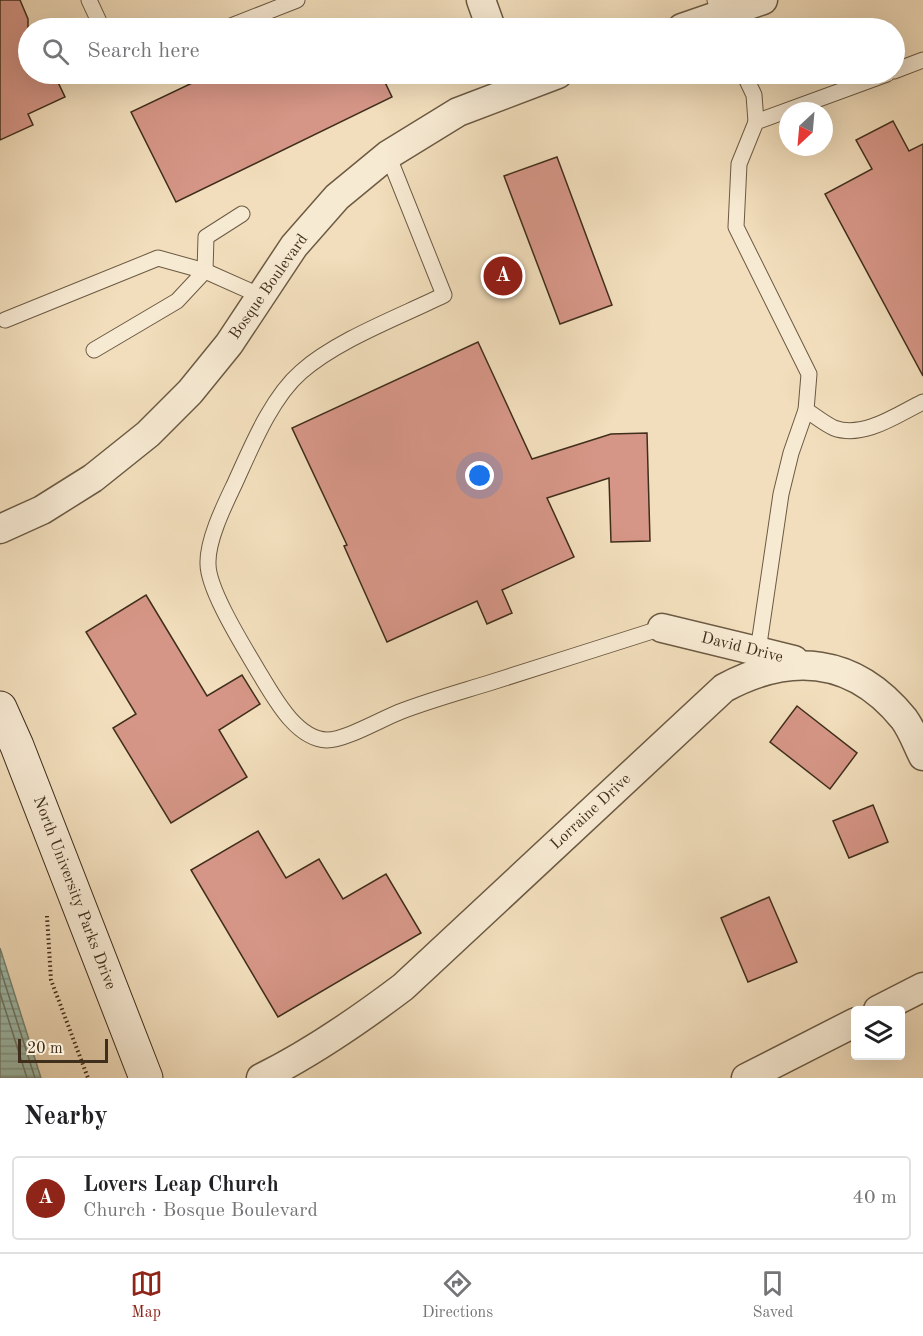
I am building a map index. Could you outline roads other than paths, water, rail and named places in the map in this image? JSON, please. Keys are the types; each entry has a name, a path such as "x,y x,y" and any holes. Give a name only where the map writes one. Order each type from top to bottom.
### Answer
{"street":[{"path":"481,0 487,18"},
{"path":"720,14 762,0"},
{"name":"Bosque Boulevard","path":"0,529 42,510 93,478 148,435 190,392 229,344 294,246 338,197 388,154 507,84"},
{"name":"David Drive","path":"662,628 822,667"},
{"name":"Lorraine Drive","path":"261,1078 296,1061 347,1029 403,987 724,688 747,676 791,665 822,667 848,675 872,687 913,714 923,756"},
{"name":"North University Parks Drive","path":"0,708 17,746 146,1078"},
{"path":"887,1006 923,987"},
{"path":"746,1078 851,1024"}],"lane":[{"path":"89,0 97,18"},
{"path":"251,18 297,0"},
{"path":"905,67 923,60"},
{"path":"749,84 754,96 756,122 739,164 736,227 809,374 806,410 791,453 781,494 758,651"},
{"path":"756,122 860,84"},
{"path":"388,154 444,296 330,351 299,373 276,402 229,495 213,536 207,563 212,584 240,640 279,707 299,728 314,737 327,740 341,737 402,711 662,628"},
{"path":"94,350 177,301 205,271 206,237 242,214"},
{"path":"5,320 158,258 205,271 261,296"},
{"path":"806,410 834,428 851,431 871,427 923,402"}],"water":[{"path":"0,948 41,1078 0,1078"}],"place":[{"name":"Lovers Leap Church","path":"503,276"}]}
